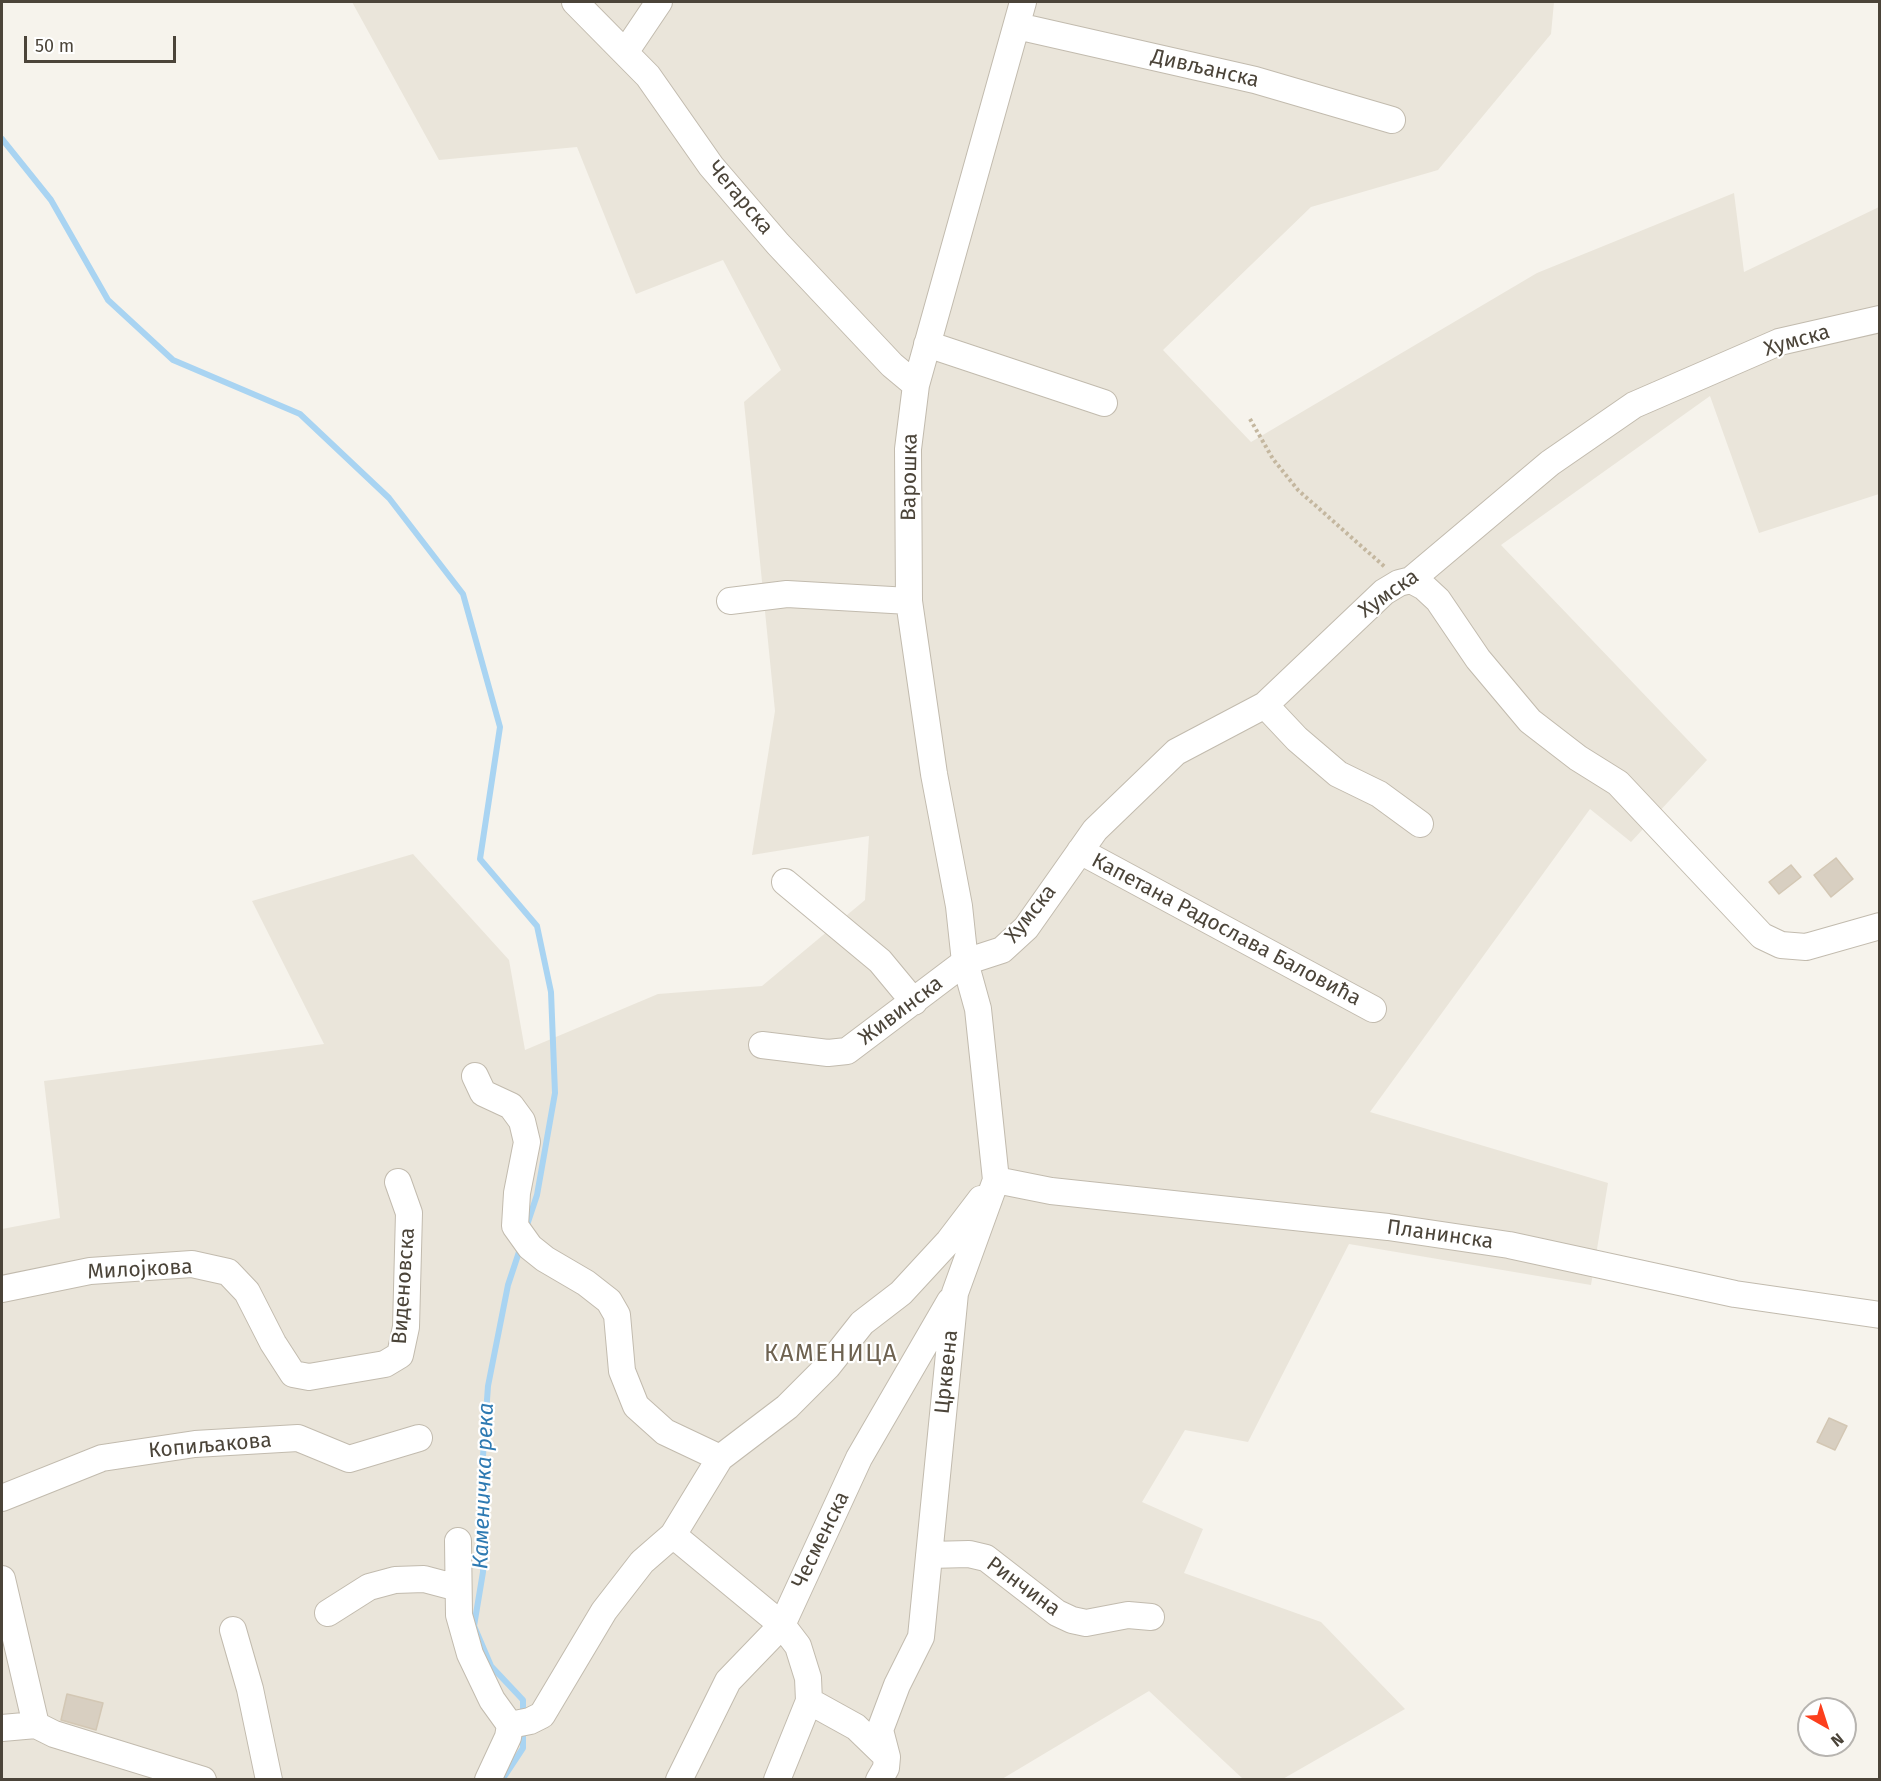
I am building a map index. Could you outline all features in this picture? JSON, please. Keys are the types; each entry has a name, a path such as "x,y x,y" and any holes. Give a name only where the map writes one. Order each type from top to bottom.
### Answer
{"street":[{"name":"Чегарска","path":"575,2 626,51 648,76 711,166 778,244 892,365 916,385"},
{"path":"626,51 658,2"},
{"name":"Дивљанска","path":"1020,14 1392,120"},
{"name":"Варошка","path":"964,962 959,906 934,774 909,602 908,449 916,385 1020,14"},
{"name":"Хумска","path":"964,962 1002,950 1026,928 1095,830 1176,752 1265,705 1362,611 1405,581 1550,464 1634,405 1779,342 1880,319"},
{"path":"927,344 1104,403"},
{"path":"1405,581 1424,587 1438,600 1478,659 1530,721 1578,758 1618,783 1762,936 1781,945 1806,947 1880,926"},
{"path":"730,601 787,594 909,602"},
{"path":"1265,705 1298,739 1338,774 1379,794 1420,824"},
{"name":"Капетана Радослава Баловића","path":"1080,851 1373,1009"},
{"path":"785,882 880,961 914,1002"},
{"name":"Живинска","path":"762,1045 828,1053 847,1051 964,962"},
{"name":"Црквена","path":"883,1768 880,1730 897,1685 921,1637 955,1293 996,1180 978,1009 964,962"},
{"path":"475,1076 483,1093 511,1106 522,1121 527,1142 517,1193 515,1226 530,1247 545,1259 586,1283 609,1301 617,1315 622,1371 636,1406 665,1432 720,1458"},
{"path":"510,1725 530,1721 542,1715 604,1611 642,1562 673,1535 720,1458 787,1407 828,1366 862,1323 901,1293 949,1240 996,1180"},
{"name":"Планинска","path":"996,1180 1051,1191 1388,1227 1509,1245 1735,1294 1880,1315"},
{"name":"Виденовска","path":"398,1182 409,1213 406,1328 400,1355"},
{"name":"Милојкова","path":"2,1290 90,1271 192,1264 228,1272 247,1292 273,1343 293,1374 309,1377 385,1364 400,1355"},
{"name":"Чесменска","path":"679,1779 728,1681 782,1624 859,1458 955,1293"},
{"name":"Копиљакова","path":"2,1498 102,1458 195,1444 298,1438 349,1459 419,1438"},
{"path":"673,1535 782,1624 798,1646 808,1678 809,1701 777,1779"},
{"path":"458,1541 459,1615 470,1654 492,1700 510,1725 508,1737 488,1779"},
{"name":"Ринчина","path":"929,1555 969,1554 986,1558 1057,1613 1072,1620 1086,1623 1128,1615 1151,1617"},
{"path":"2,1579 36,1725"},
{"path":"328,1613 369,1587 394,1580 424,1579 458,1588"},
{"path":"233,1630 250,1689 268,1779"},
{"path":"809,1701 856,1727 883,1768"},
{"path":"2,1728 36,1725 65,1737 203,1779"}],"path":[{"path":"1250,419 1273,459 1298,490 1405,581"}],"shaded area":[{"path":"352,2 1554,2 1551,34 1438,170 1311,207 1163,350 1251,442 1537,273 1734,193 1744,272 1879,207 1879,494 1759,533 1710,396 1501,545 1707,760 1631,842 1590,809 1370,1112 1608,1183 1591,1285 1349,1244 1248,1442 1185,1430 1142,1502 1203,1529 1184,1573 1321,1622 1405,1709 1281,1780 1243,1779 1149,1691 1002,1779 2,1780 2,1229 60,1218 44,1081 324,1044 252,901 413,854 509,960 525,1050 658,994 762,986 865,900 869,836 752,855 775,711 744,402 781,370 723,260 636,294 577,147 439,160"}],"building":[{"path":"1836,858 1853,879 1831,897 1814,875"},
{"path":"1791,865 1801,877 1779,894 1769,882"},
{"path":"1829,1418 1847,1426 1835,1450 1817,1442"},
{"path":"67,1694 103,1703 96,1730 61,1720"}],"waterway":[{"name":"Каменичка река","path":"2,139 51,200 108,300 173,360 300,414 389,498 463,594 500,727 480,859 537,926 551,992 555,1093 537,1195 526,1228"},
{"name":"Каменичка река","path":"521,1246 508,1285 488,1386 482,1470 483,1572 474,1626 491,1666 523,1700 523,1715"},
{"name":"Каменичка река","path":"502,1780 523,1748 523,1730"}],"district":[{"name":"КАМЕНИЦА","path":"831,1354"}]}
